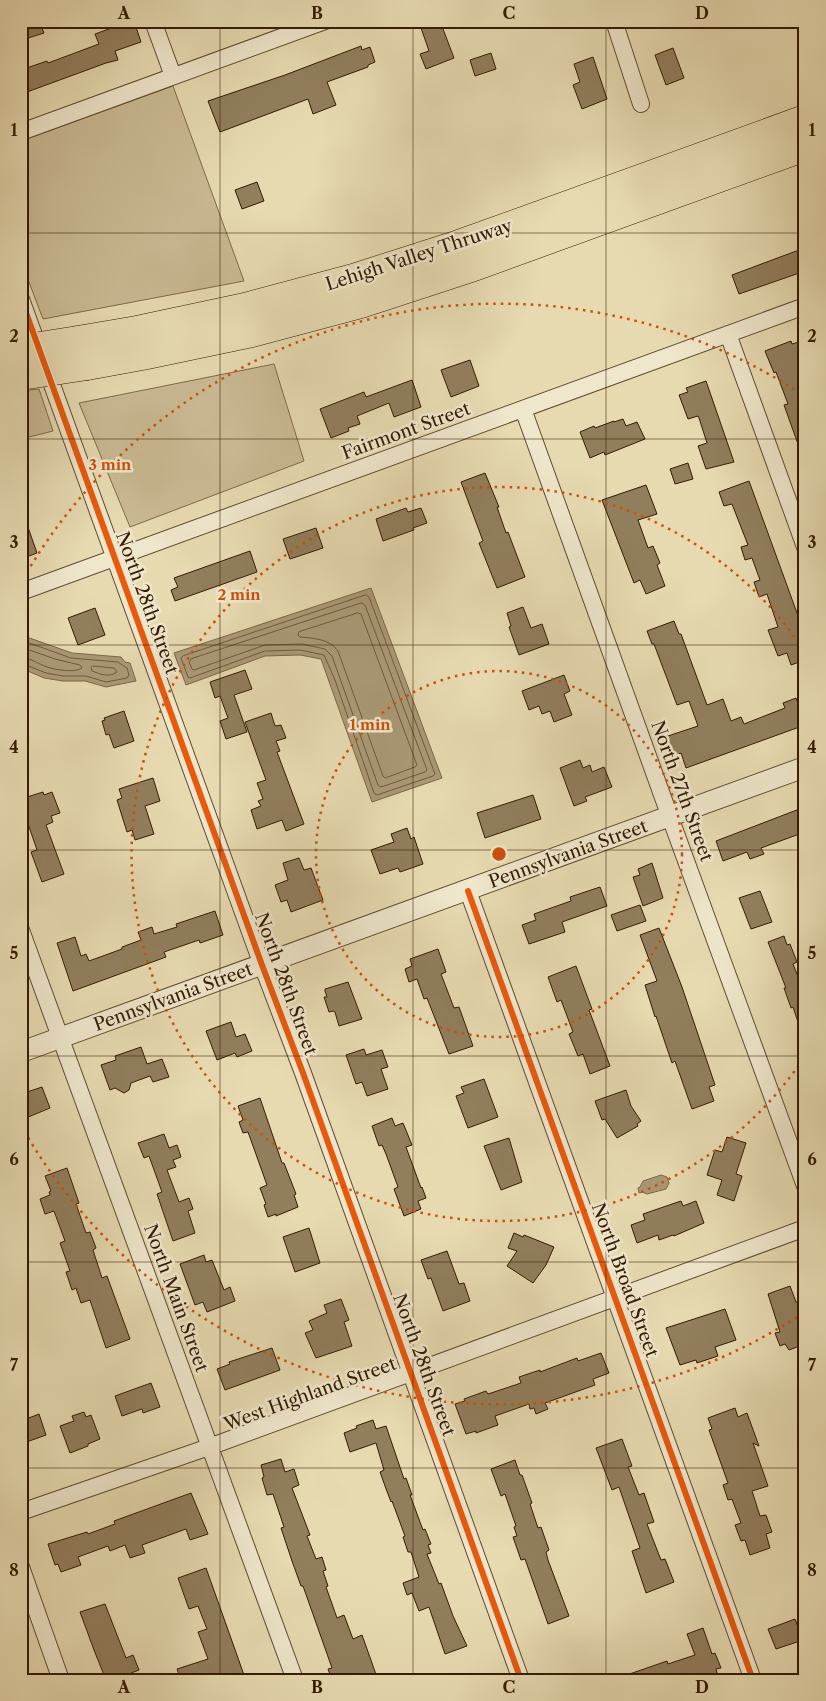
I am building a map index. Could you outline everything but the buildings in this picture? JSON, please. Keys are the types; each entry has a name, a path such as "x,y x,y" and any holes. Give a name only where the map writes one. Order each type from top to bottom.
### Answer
{"highway":[{"name":"Lehigh Valley Thruway","path":"21,349 137,330 245,307 353,278 459,244 805,118"},
{"name":"Lehigh Valley Thruway","path":"21,376 142,356 252,333 415,288 805,148"}],"street":[{"path":"154,21 173,76"},
{"path":"21,132 325,21"},
{"path":"614,21 641,104"},
{"name":"North 28th Street","path":"21,299 262,965 303,1073 521,1680"},
{"name":"Fairmont Street","path":"21,592 805,306"},
{"path":"728,334 805,547"},
{"name":"North 27th Street","path":"523,409 805,1186"},
{"name":"Pennsylvania Street","path":"21,1052 670,818 805,767"},
{"name":"North Broad Street","path":"468,890 753,1680"},
{"name":"North Main Street","path":"21,930 295,1680"},
{"name":"West Highland Street","path":"21,1512 209,1447 805,1228"},
{"path":"21,1567 61,1680"}],"shaded area":[{"path":"173,86 244,281 43,319 21,261 21,141"},
{"path":"274,364 304,461 130,527 79,403"},
{"path":"39,389 53,431 21,439 21,391"}],"water":[{"path":"371,588 442,778 372,802 321,659 300,655 265,656 186,685 174,653"},
{"path":"21,635 72,653 121,657 125,662 130,663 136,681 106,687 85,681 63,681 44,678 21,668"},
{"path":"661,1175 667,1177 669,1183 666,1189 647,1194 639,1193 638,1188 643,1181"}],"cycle path":[{"path":"21,299 262,965 303,1073 521,1680"},
{"path":"468,891 753,1680"}]}
